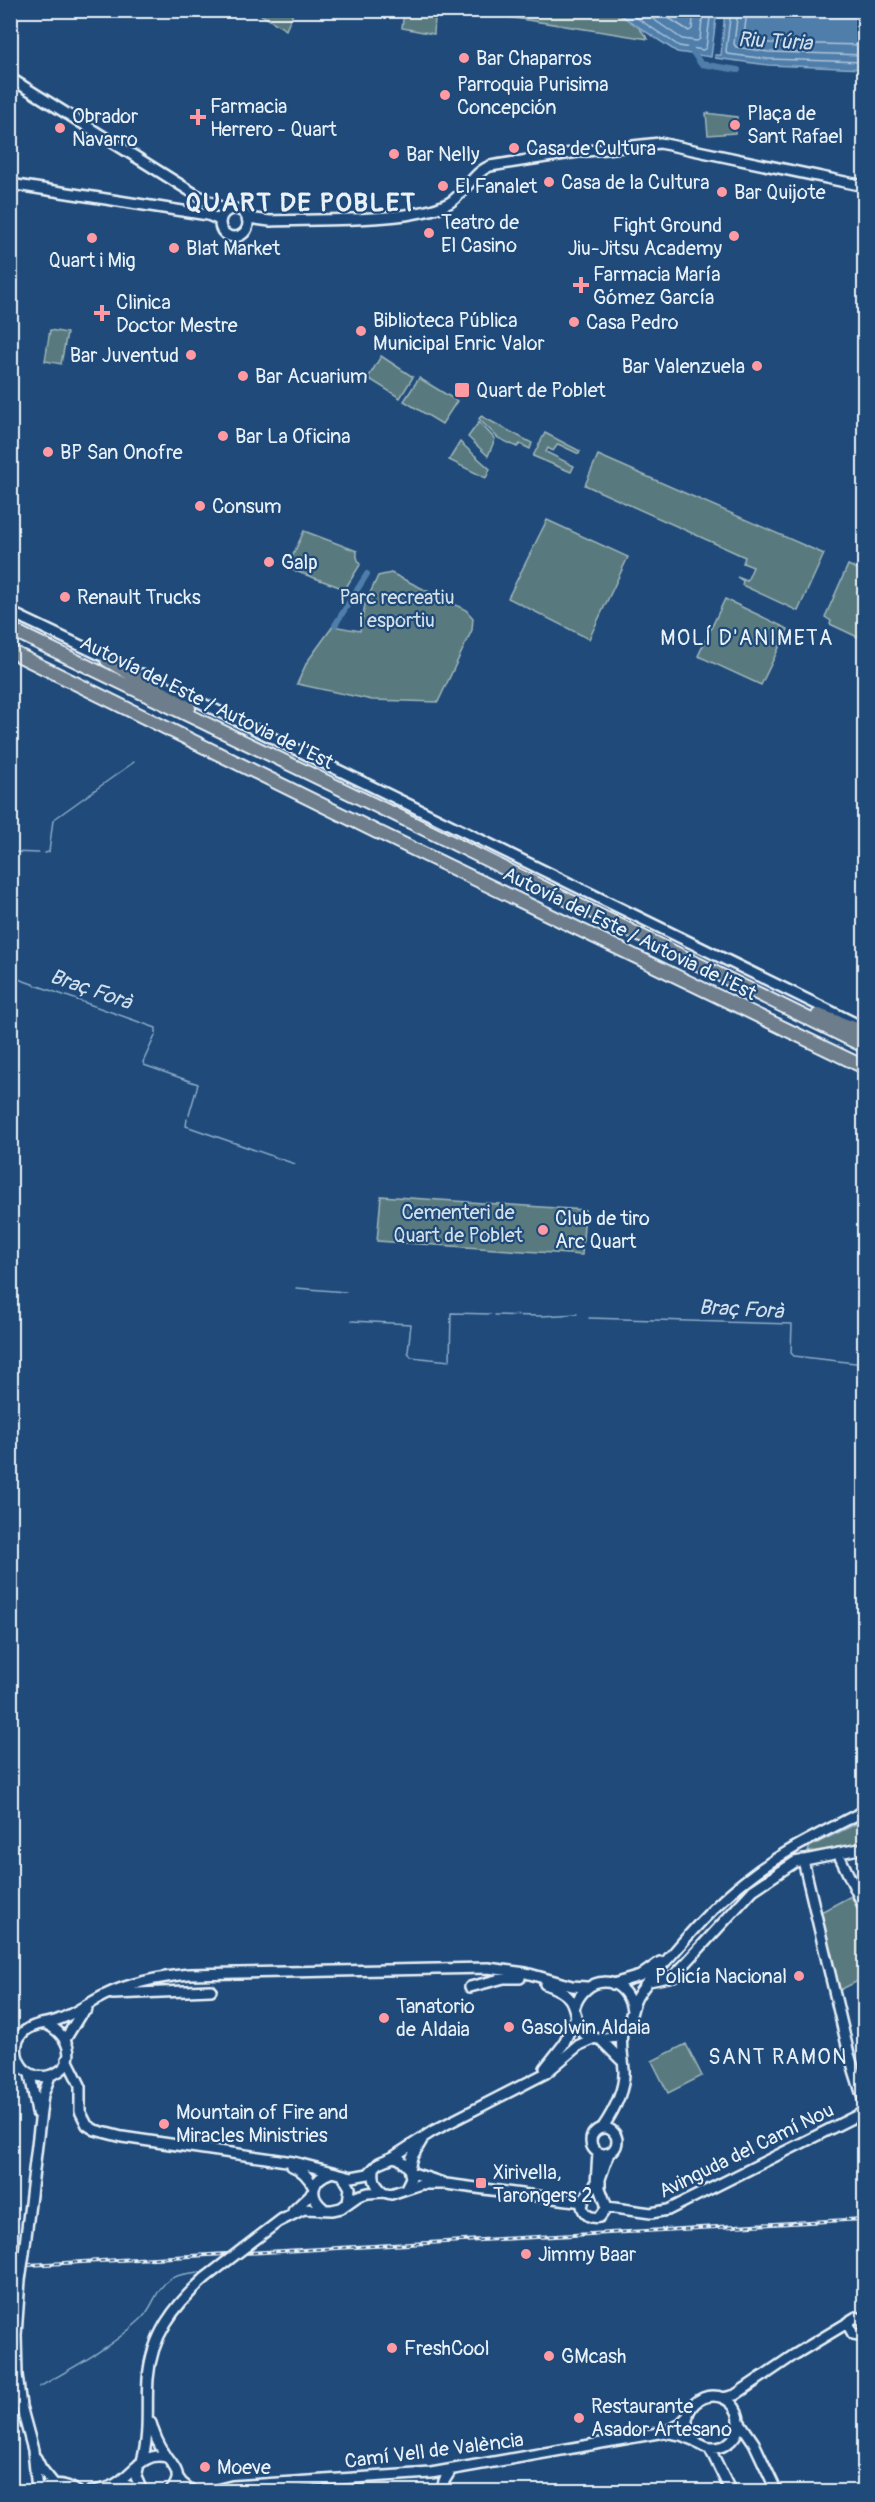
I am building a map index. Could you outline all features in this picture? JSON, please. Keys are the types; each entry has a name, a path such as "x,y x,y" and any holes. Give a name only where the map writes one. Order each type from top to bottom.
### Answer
{"highway":[{"name":"Autovía del Este / Autovia de l'Est","path":"10,629 389,812 864,1046"},
{"name":"Autovía del Este / Autovia de l'Est","path":"10,651 775,1026 864,1067"},
{"path":"10,658 99,701 119,706"},
{"path":"107,660 196,712 244,736 265,752"},
{"path":"722,975 747,981 822,1017 864,1030"},
{"path":"775,1026 785,1035 864,1077"}],"street":[{"path":"10,78 226,210"},
{"path":"248,222 405,215 451,201 481,171 490,166 578,152 660,143 864,186"},
{"path":"11,184 213,215 220,220"},
{"path":"235,208 241,210 248,222 242,235 230,237 222,230 220,220 226,210 235,208"},
{"path":"10,612 107,660 122,664 864,1030"},
{"path":"393,2157 426,2135 546,2073 579,2045 597,2039 612,2038 622,2032 649,1981 714,1909 745,1880 804,1842 864,1811"},
{"path":"649,1981 674,1976 753,1890 795,1862 864,1848"},
{"path":"838,1853 864,1907"},
{"path":"803,1860 849,2054 864,2102"},
{"path":"535,2078 563,2044 574,2014 577,1997 586,1987 598,1982 613,1984 640,1976 676,1949"},
{"path":"38,2128 35,2094 26,2071 13,2049 19,2037 26,2029 62,2019 104,1995 130,1984 158,1977 189,1974 488,1968 586,1987"},
{"path":"512,1971 568,1996 582,2031 615,2052 622,2062"},
{"path":"470,1987 504,1978 528,1977"},
{"path":"613,1984 626,1994 632,2010"},
{"path":"66,2038 80,2014 104,1995 211,1990"},
{"path":"46,2024 58,2029 66,2038 69,2048 67,2059 53,2074 43,2095 16,2325 17,2375 21,2406 33,2450 41,2468 54,2484"},
{"path":"613,2113 603,2127 595,2131 590,2138 592,2147 598,2153 614,2151 618,2141 614,2132 613,2113 623,2076 620,2050 622,2032"},
{"path":"67,2059 80,2085 80,2111 87,2125 95,2130 122,2137 293,2162 343,2176 364,2176 374,2170 385,2158 393,2157 400,2159 410,2170 446,2184"},
{"path":"10,2066 40,2077 53,2074 76,2078"},
{"name":"Avinguda del Camí Nou","path":"607,2207 651,2213 668,2210 864,2112"},
{"path":"603,2127 614,2132"},
{"path":"406,2188 412,2157 426,2135"},
{"path":"583,2202 596,2184 598,2153"},
{"path":"583,2202 585,2214 592,2218 600,2217 607,2207 600,2179 609,2153"},
{"path":"273,2159 300,2169 310,2179 318,2204 323,2208"},
{"path":"374,2170 377,2186 383,2192"},
{"path":"143,2491 136,2476 147,2437 150,2361 158,2336 168,2316 205,2278 278,2222 313,2190 317,2181 330,2173"},
{"path":"343,2176 350,2188 348,2202"},
{"path":"278,2222 304,2209 332,2210 341,2208 348,2202 368,2193 400,2193 406,2188 421,2184 446,2184 583,2202"},
{"path":"590,2194 594,2193 603,2197"},
{"path":"858,2318 848,2328 859,2335"},
{"path":"746,2387 737,2433 732,2440 720,2448 710,2449 693,2440 686,2424 694,2403 709,2396 723,2398 735,2395 746,2387 826,2335 858,2318"},
{"path":"826,2335 859,2335"},
{"path":"723,2398 733,2404 777,2492"},
{"path":"148,2409 154,2432 166,2457 173,2463 182,2483 193,2492"},
{"name":"Camí Vell de València","path":"208,2492 232,2486 451,2470 664,2432 678,2425 688,2416"},
{"name":"Camí Vell de València","path":"664,2432 693,2440"},
{"path":"710,2449 731,2492"},
{"path":"33,2450 37,2491 54,2484 67,2485 78,2492"},
{"path":"107,2488 149,2456 166,2457"},
{"path":"442,2491 444,2481 451,2470"},
{"path":"431,2473 442,2491"},
{"path":"170,2492 176,2484 177,2476"},
{"path":"90,2492 126,2485 143,2491"}],"green space":[{"path":"255,11 294,11 286,30"},
{"path":"404,11 435,17 434,34 402,28"},
{"path":"470,11 617,11 635,23 648,39"},
{"path":"706,113 737,117 735,133 708,135"},
{"path":"50,330 67,333 61,364 45,361"},
{"path":"381,356 413,377 400,398 368,378"},
{"path":"419,378 457,401 442,424 404,401"},
{"path":"481,416 532,443 530,449 520,444 517,447 498,438 479,419"},
{"path":"479,422 495,439 488,456 468,437"},
{"path":"545,433 580,451 579,454 558,444 553,451 548,448 546,452 574,466 571,472 533,456"},
{"path":"460,442 490,469 486,478 449,460"},
{"path":"598,455 824,554 798,611 742,585 743,581 737,577 747,581 753,567 743,563 745,557 585,485"},
{"path":"547,520 628,557 589,639 508,598"},
{"path":"304,531 357,551 360,565 345,589 287,568"},
{"path":"848,565 864,572 864,640 830,624 831,621 825,617"},
{"name":"Parc recreatiu i esportiu","path":"391,573 466,610 473,618 472,630 438,702 372,700 297,684 307,662 333,626 360,631 365,604 378,576"},
{"path":"725,599 788,629 761,685 698,656"},
{"name":"Cementeri de Quart de Poblet","path":"381,1196 585,1210 582,1255 377,1241"},
{"path":"864,1819 864,1844 808,1852 810,1846"},
{"path":"851,1896 864,1923 864,1978 840,1990 821,1912"},
{"path":"686,2044 702,2076 668,2093 652,2061"}],"water":[{"path":"614,11 717,11 711,57 677,52"},
{"name":"Riu Túria","path":"725,11 864,11 864,69 768,65 715,58 715,55 721,55"}],"waterway":[{"path":"462,14 464,10"},
{"path":"690,48 701,64 738,70"},
{"path":"335,625 367,574"},
{"path":"45,853 49,852 53,820 134,762"},
{"path":"10,852 39,853"},
{"name":"Braç Forà","path":"10,976 156,1028 156,1034"},
{"name":"Braç Forà","path":"155,1036 143,1062 144,1065 198,1084 189,1115"},
{"name":"Braç Forà","path":"187,1119 186,1126 295,1164"},
{"name":"Braç Forà","path":"296,1288 346,1292"},
{"name":"Braç Forà","path":"352,1321 411,1324 408,1352 411,1357 450,1361 451,1313 490,1314"},
{"name":"Braç Forà","path":"495,1315 577,1314"},
{"name":"Braç Forà","path":"589,1318 792,1324 791,1353 794,1356 864,1364"},
{"path":"805,1849 864,1820"},
{"path":"39,2387 91,2356 128,2330 144,2315 161,2288 170,2279 183,2274 207,2271"}],"railway":[{"path":"10,2266 864,2219"}],"place":[{"name":"Bar Chaparros","path":"464,58"},
{"name":"Parroquia Purisima Concepción","path":"445,95"},
{"name":"Farmacia Herrero - Quart","path":"198,117"},
{"name":"Plaça de Sant Rafael","path":"735,125"},
{"name":"Obrador Navarro","path":"60,128"},
{"name":"Casa de Cultura","path":"514,148"},
{"name":"Bar Nelly","path":"394,154"},
{"name":"Casa de la Cultura","path":"549,182"},
{"name":"El Fanalet","path":"443,186"},
{"name":"Bar Quijote","path":"722,192"},
{"name":"Teatro de El Casino","path":"429,233"},
{"name":"Fight Ground Jiu-Jitsu Academy","path":"734,236"},
{"name":"Quart i Mig","path":"92,238"},
{"name":"Blat Market","path":"174,248"},
{"name":"Farmacia María Gómez García","path":"581,285"},
{"name":"Clinica Doctor Mestre","path":"102,313"},
{"name":"Casa Pedro","path":"574,322"},
{"name":"Biblioteca Pública Municipal Enric Valor","path":"361,331"},
{"name":"Bar Juventud","path":"191,355"},
{"name":"Bar Valenzuela","path":"757,366"},
{"name":"Bar Acuarium","path":"243,376"},
{"name":"Quart de Poblet","path":"462,390"},
{"name":"Bar La Oficina","path":"223,436"},
{"name":"BP San Onofre","path":"48,452"},
{"name":"Consum","path":"200,506"},
{"name":"Galp","path":"269,562"},
{"name":"Renault Trucks","path":"65,597"},
{"name":"Club de tiro Arc Quart","path":"543,1230"},
{"name":"Policía Nacional","path":"799,1976"},
{"name":"Tanatorio de Aldaia","path":"384,2018"},
{"name":"Gasolwin Aldaia","path":"509,2027"},
{"name":"Mountain of Fire and Miracles Ministries","path":"164,2124"},
{"name":"Xirivella, Tarongers 2","path":"481,2183"},
{"name":"Jimmy Baar","path":"526,2254"},
{"name":"FreshCool","path":"392,2348"},
{"name":"GMcash","path":"549,2356"},
{"name":"Restaurante Asador Artesano","path":"579,2418"},
{"name":"Moeve","path":"205,2467"}],"district":[{"name":"QUART DE POBLET","path":"301,202"},
{"name":"MOLÍ D'ANIMETA","path":"747,638"},
{"name":"SANT RAMON","path":"778,2057"}]}
